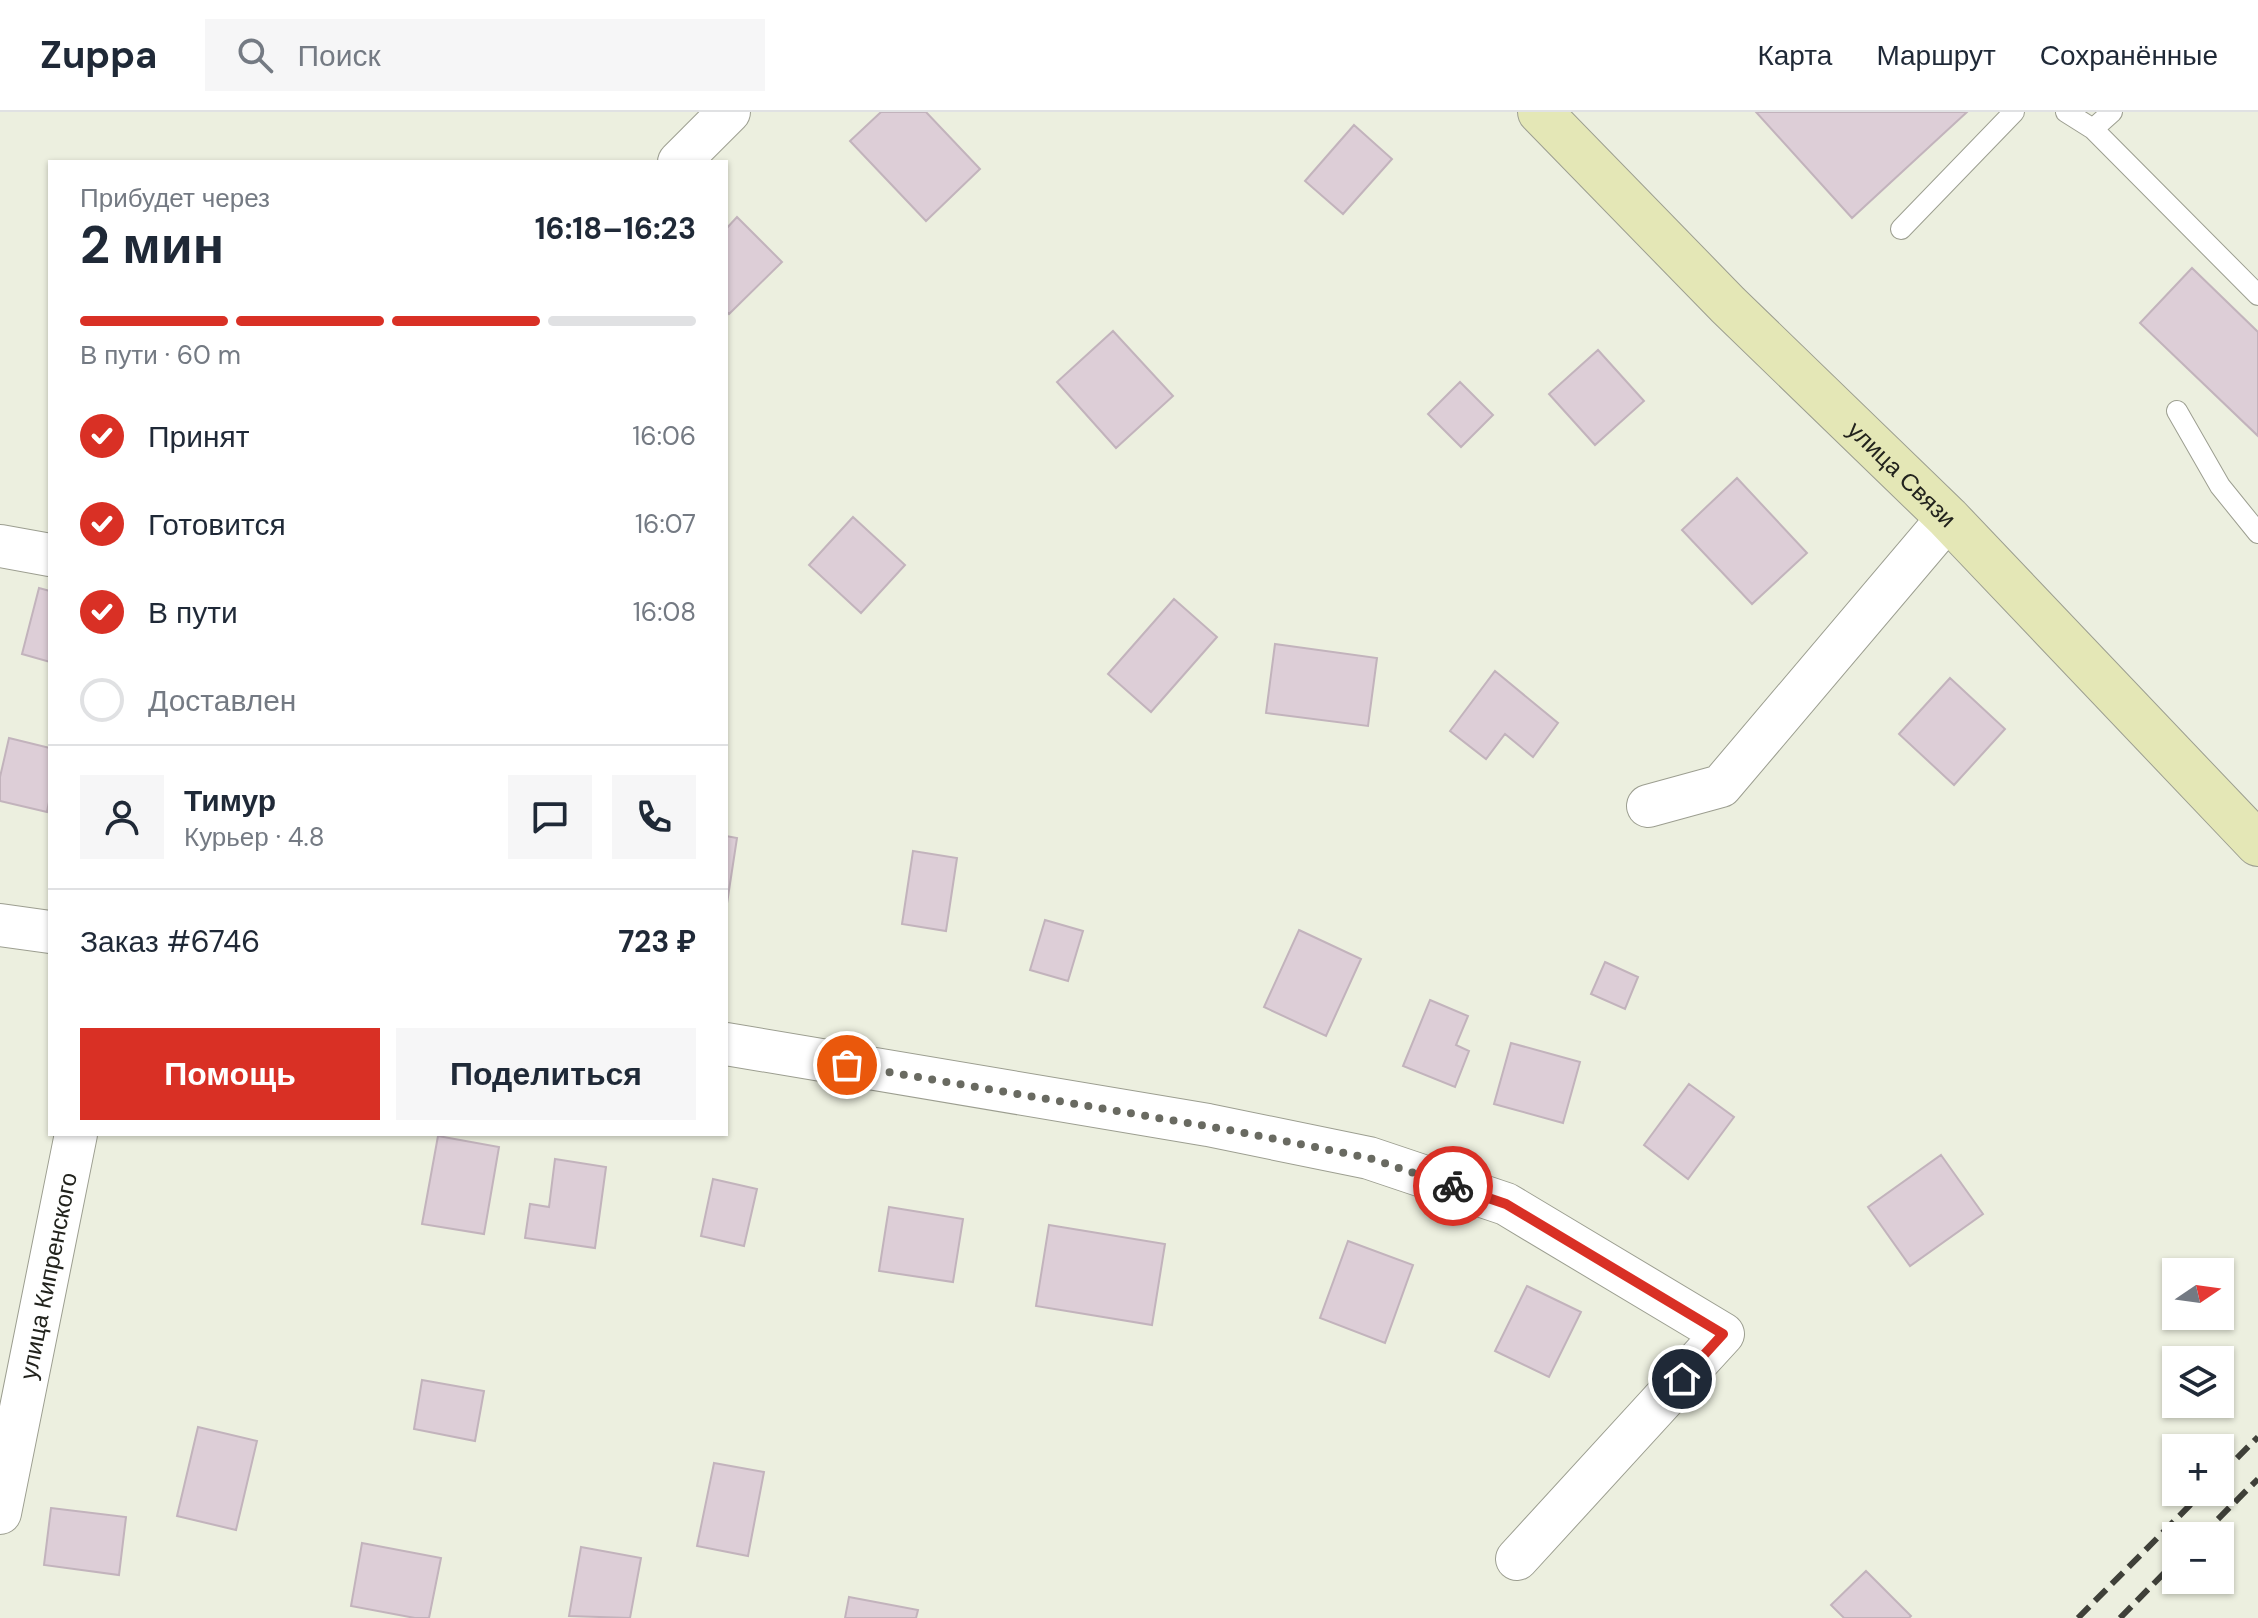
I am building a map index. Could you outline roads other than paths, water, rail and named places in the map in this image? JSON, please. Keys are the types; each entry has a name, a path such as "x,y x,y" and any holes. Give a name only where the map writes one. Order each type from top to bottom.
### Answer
{"main road":[{"name":"улица Связи","path":"1540,112 1728,305 1948,518 2258,844"}],"street":[{"path":"681,160 729,112"},
{"path":"1648,806 1721,786 1948,518"},
{"path":"0,546 48,555"},
{"path":"0,925 48,932"},
{"path":"728,1044 1208,1125 1369,1158 1506,1204 1723,1334 1517,1559"},
{"name":"улица Кипренского","path":"0,1513 76,1136"}],"lane":[{"path":"1901,229 2014,112"},
{"path":"2066,112 2090,120 2258,295"},
{"path":"2090,120 2112,112"},
{"path":"2177,411 2220,486 2258,533"}],"railway":[{"path":"2234,1461 2258,1437"},
{"path":"2215,1522 2258,1479"},
{"path":"2078,1618 2189,1506"},
{"path":"2120,1618 2162,1575"}]}
